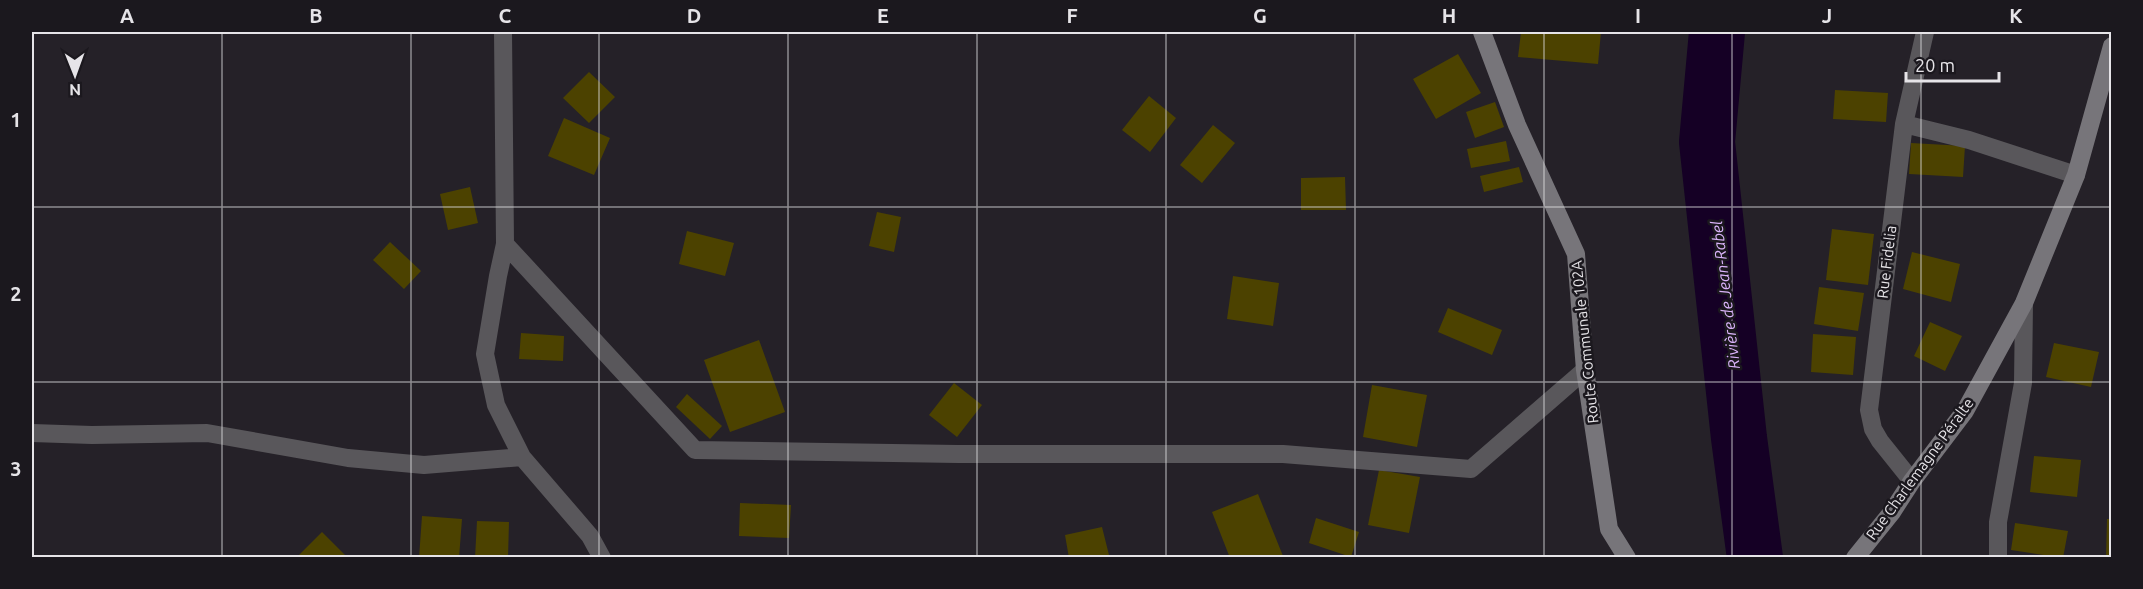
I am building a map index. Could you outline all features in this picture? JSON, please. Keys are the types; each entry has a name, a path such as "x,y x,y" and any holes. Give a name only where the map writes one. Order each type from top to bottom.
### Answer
{"main road":[{"name":"Route Communale 102A","path":"1482,32 1517,125 1576,254 1585,370 1609,529 1627,558"},
{"name":"Rue Charlemagne Péralte","path":"1855,558 1892,512 1912,481 1965,411 2024,303 2076,175 2108,69 2112,46"}],"street":[{"path":"502,32 505,244 485,354 496,405 522,457 590,536 602,558"},
{"name":"Rue Fidelia","path":"1912,481 1880,441 1873,429 1869,410 1904,124 1924,32"},
{"path":"1904,124 1978,143 2076,175"},
{"path":"505,244 694,450 958,454 1283,454 1471,469 1585,370"},
{"path":"1998,558 1998,522 2023,383 2024,303"},
{"path":"32,433 92,435 207,433 348,458 424,465 522,457"}],"building":[{"path":"1521,32 1601,32 1598,64 1518,57"},
{"path":"1458,54 1481,93 1436,119 1413,79"},
{"path":"589,72 615,97 589,123 563,98"},
{"path":"1835,90 1888,93 1886,122 1833,119"},
{"path":"1149,96 1176,118 1150,152 1122,130"},
{"path":"1495,102 1504,127 1475,138 1466,112"},
{"path":"564,118 610,138 594,175 548,156"},
{"path":"1213,125 1235,143 1202,183 1180,165"},
{"path":"1506,141 1510,161 1471,168 1467,149"},
{"path":"1911,143 1965,146 1963,177 1909,174"},
{"path":"1519,167 1523,182 1484,192 1480,176"},
{"path":"1345,177 1346,210 1301,210 1301,178"},
{"path":"470,187 478,223 448,230 440,194"},
{"path":"877,212 901,217 894,252 869,246"},
{"path":"1832,229 1874,234 1868,285 1826,280"},
{"path":"687,231 734,243 725,276 679,264"},
{"path":"390,242 421,271 404,289 373,260"},
{"path":"1912,252 1960,264 1951,302 1903,289"},
{"path":"1233,276 1279,283 1273,326 1227,319"},
{"path":"1819,287 1864,293 1858,331 1814,324"},
{"path":"1448,308 1502,330 1492,355 1438,332"},
{"path":"1930,322 1962,336 1945,371 1914,356"},
{"path":"521,333 564,336 563,361 519,359"},
{"path":"1813,334 1856,337 1853,375 1811,372"},
{"path":"759,340 785,412 730,432 704,360"},
{"path":"2054,343 2099,352 2091,387 2046,377"},
{"path":"954,383 982,405 957,437 929,415"},
{"path":"1372,385 1427,395 1417,447 1363,437"},
{"path":"687,394 722,426 710,439 676,407"},
{"path":"2034,456 2081,460 2077,497 2030,492"},
{"path":"1379,470 1420,477 1409,533 1368,525"},
{"path":"1258,494 1283,556 1230,558 1212,512"},
{"path":"740,503 791,505 789,538 739,536"},
{"path":"422,516 462,519 459,558 419,558"},
{"path":"1316,518 1359,532 1351,557 1309,543"},
{"path":"2107,519 2112,519 2112,558 2106,558"},
{"path":"477,521 509,522 508,558 475,558"},
{"path":"2015,523 2068,531 2063,558 2011,550"},
{"path":"1102,527 1109,555 1096,558 1069,558 1065,535"},
{"path":"322,532 348,558 296,558"}],"waterway":[{"name":"Rivière de Jean-Rabel","path":"1717,32 1707,142 1739,438 1755,558"}]}
